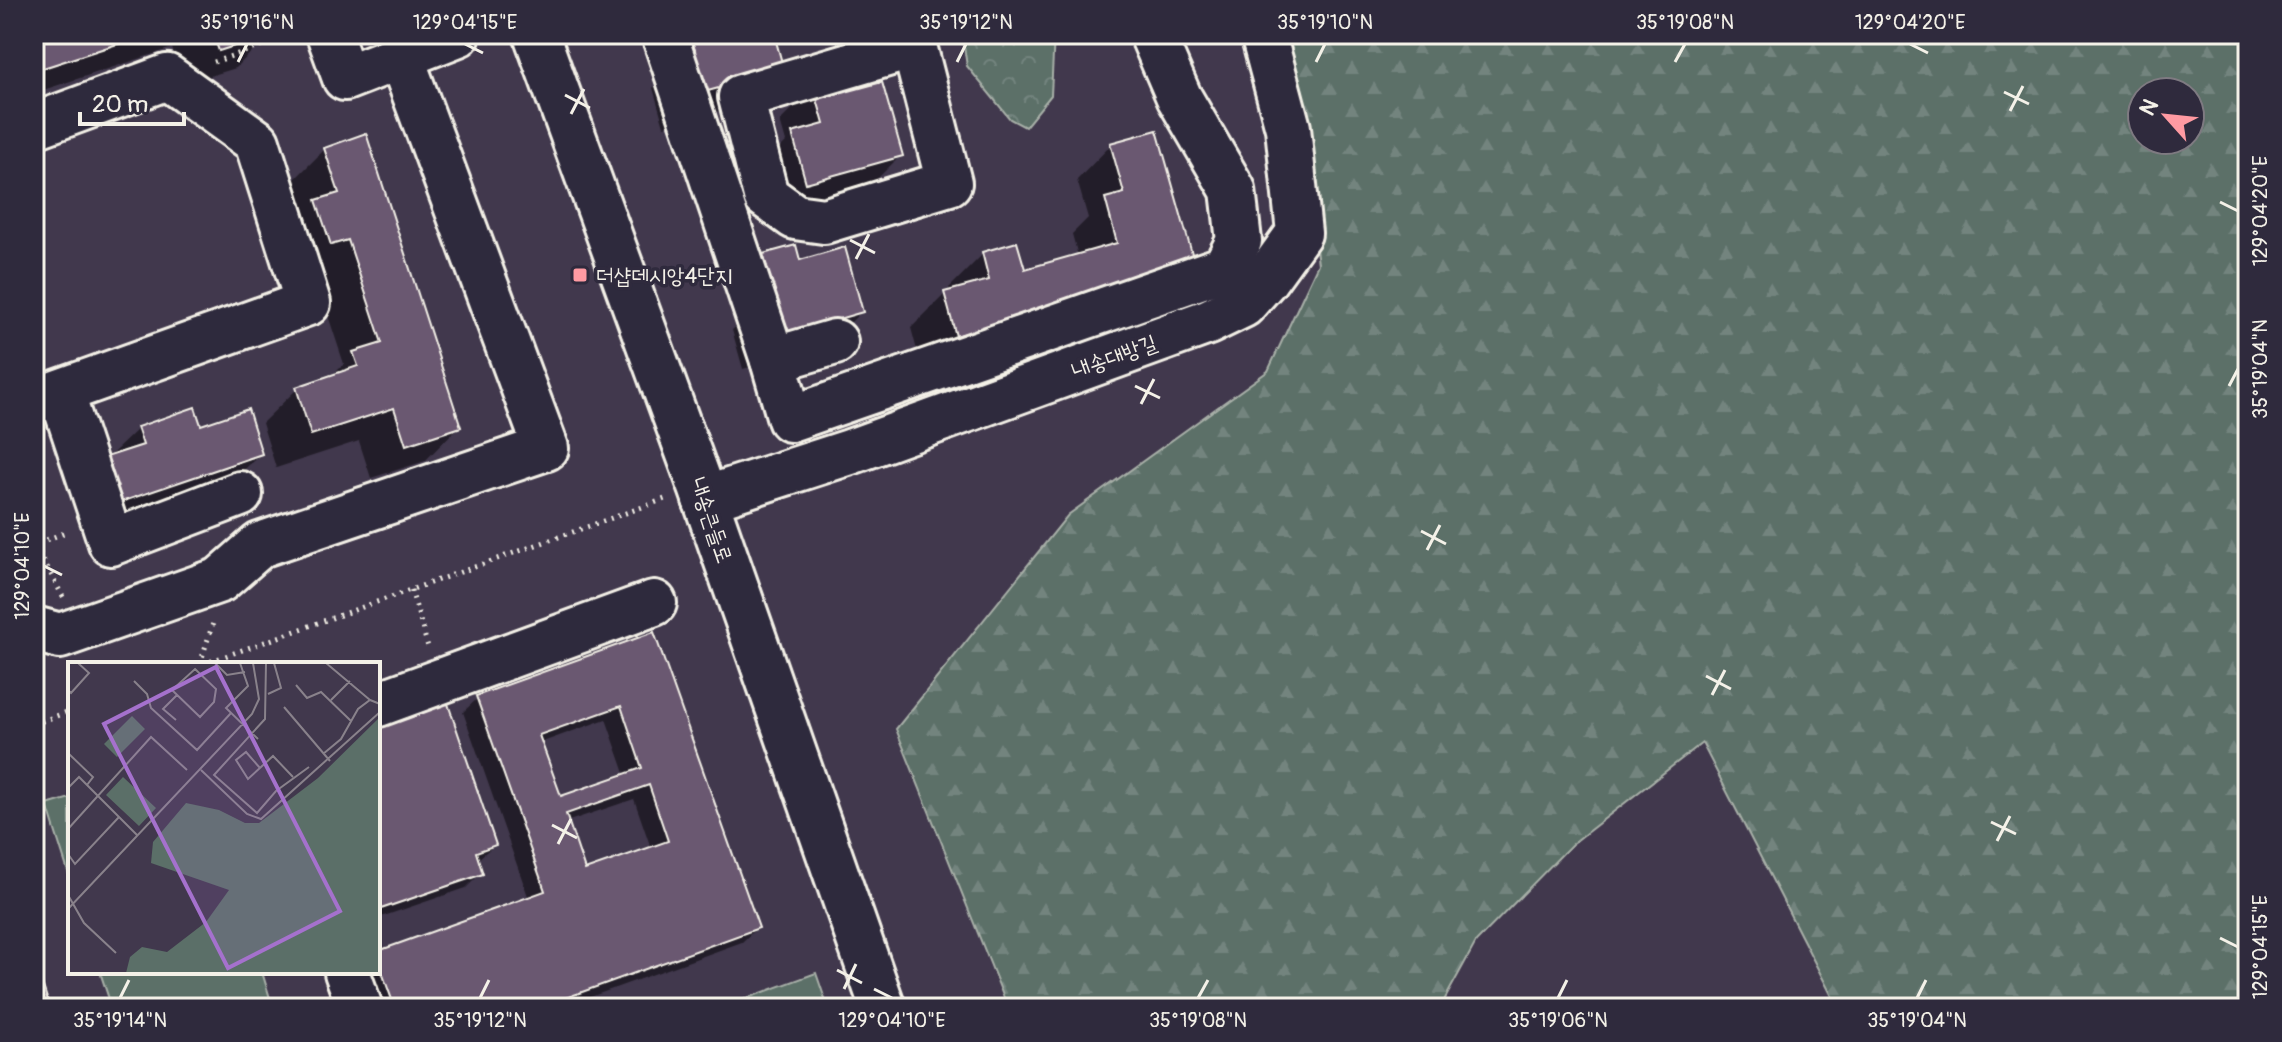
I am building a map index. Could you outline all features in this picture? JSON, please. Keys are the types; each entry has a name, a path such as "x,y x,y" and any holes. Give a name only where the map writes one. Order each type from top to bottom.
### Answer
{"street":[{"path":"329,34 345,78 458,34"},
{"name":"내송큰들로","path":"536,34 703,493 883,1008"},
{"path":"664,34 790,419 1225,268 1239,241 1233,190 1179,97 1152,34"},
{"name":"내송대방길","path":"703,493 865,447 1208,322 1243,305 1299,233 1288,128 1263,34"},
{"path":"912,40 949,183 824,221 795,217 766,196 741,97 912,40"},
{"path":"34,629 60,636 220,580 260,545 546,448 401,57"},
{"path":"34,126 167,77 257,142 308,303 47,397 111,543 240,494"},
{"path":"773,360 835,342"},
{"path":"380,703 654,603"},
{"path":"348,974 360,1008"}],"path":[{"path":"167,77 296,34"},
{"path":"209,662 411,590 703,493"},
{"path":"80,629 35,544 103,519"},
{"path":"411,590 431,656"},
{"path":"34,724 68,712"}],"green space":[{"path":"962,34 1054,34 1051,95 1025,127 1010,119 967,66"},
{"path":"1283,34 2248,34 2248,1008 1838,1008 1702,743 1572,844 1476,942 1440,1008 1008,1008 896,729 1068,515 1268,371 1318,264 1297,102"},
{"path":"68,799 68,872 47,805"},
{"path":"816,973 828,1008 720,1008"},
{"path":"101,974 263,974 273,1008 112,1008"}],"building":[{"path":"34,34 148,34 34,71"},
{"path":"213,34 272,34 219,51"},
{"path":"690,34 774,34 784,70 697,94 685,53 695,50"},
{"path":"845,76 849,91 882,82 903,156 806,183 792,133 824,124 813,85"},
{"path":"1157,130 1196,268 956,336 944,292 989,280 982,252 1017,242 1025,269 1117,243 1105,198 1124,193 1110,143"},
{"path":"366,133 461,427 406,445 394,408 311,435 296,387 358,366 353,352 382,343 348,240 331,245 316,200 339,193 324,148"},
{"path":"796,245 800,260 845,247 863,312 776,337 774,293 763,254"},
{"path":"195,407 201,425 248,409 262,454 118,503 103,458 143,445 137,427"},
{"path":"654,632 759,928 538,1008 395,1008 380,967 380,950 545,891 476,696","holes":["621,706 642,768 561,796 539,735","649,785 668,841 585,870 566,814"]},
{"path":"444,692 496,845 476,852 483,874 380,909 380,714"},
{"path":"34,958 50,1008 34,1008"}],"place":[{"name":"더샵데시앙4단지","path":"580,275"}]}
